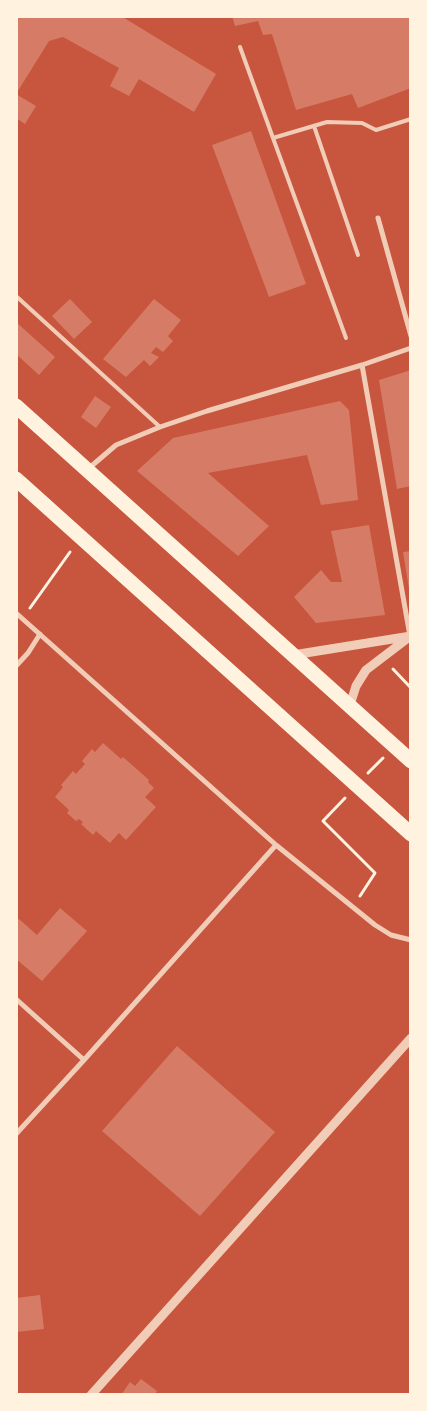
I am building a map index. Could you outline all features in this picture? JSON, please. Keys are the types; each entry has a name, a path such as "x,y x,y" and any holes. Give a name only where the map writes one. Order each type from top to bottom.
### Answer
{"highway":[{"path":"16,406 411,761"},
{"path":"16,479 411,834"}],"street":[{"path":"378,218 411,336"},
{"path":"88,469 116,446 160,427 207,411 362,365 411,348"},
{"path":"362,365 410,636"},
{"path":"16,613 276,844 352,907 391,935 411,940"},
{"path":"16,666 28,653 40,634"},
{"path":"293,655 410,636"},
{"path":"350,705 356,686 366,670 410,636"},
{"path":"16,1134 276,844"},
{"path":"16,999 84,1060"},
{"path":"91,1395 411,1038"}],"lane":[{"path":"240,48 346,338"},
{"path":"273,138 327,122 362,123 376,130 411,119"},
{"path":"314,126 358,255"},
{"path":"16,296 160,427"}],"path":[{"path":"22,618 81,537"},
{"path":"398,675 411,688"},
{"path":"322,821 375,873 352,907"}],"building":[{"path":"16,16 121,16 216,74 194,112 139,79 129,96 110,86 119,68 63,37 49,41 16,94"},
{"path":"232,16 411,16 411,88 358,108 352,94 296,110 272,34 263,35 258,21 235,26"},
{"path":"16,94 36,106 25,124 16,118"},
{"path":"251,131 306,284 269,297 212,145"},
{"path":"70,299 92,322 74,339 52,316"},
{"path":"154,299 181,320 168,336 173,341 163,352 156,347 151,353 159,357 150,366 144,360 126,377 103,359"},
{"path":"16,322 55,357 39,375 16,354"},
{"path":"411,370 411,486 397,489 379,380"},
{"path":"95,396 111,407 96,428 81,417"},
{"path":"340,401 349,410 358,500 321,505 307,455 208,473 269,526 238,556 137,471 173,438"},
{"path":"369,525 385,615 316,623 294,597 321,570 331,582 342,582 331,531"},
{"path":"411,551 411,595 410,595 403,552"},
{"path":"103,743 121,759 123,757 149,780 148,782 154,788 145,797 156,807 126,840 119,833 110,843 96,831 93,835 81,824 83,822 79,819 76,821 67,813 69,810 55,797 63,787 61,785 73,771 76,774 85,764 82,761 92,749 95,752"},
{"path":"60,908 87,931 42,981 16,959 16,922 19,919 37,935"},
{"path":"177,1046 275,1132 200,1216 102,1131"},
{"path":"40,1295 44,1329 16,1332 16,1298"},
{"path":"141,1379 157,1391 154,1395 121,1395 130,1382 135,1386"}]}
